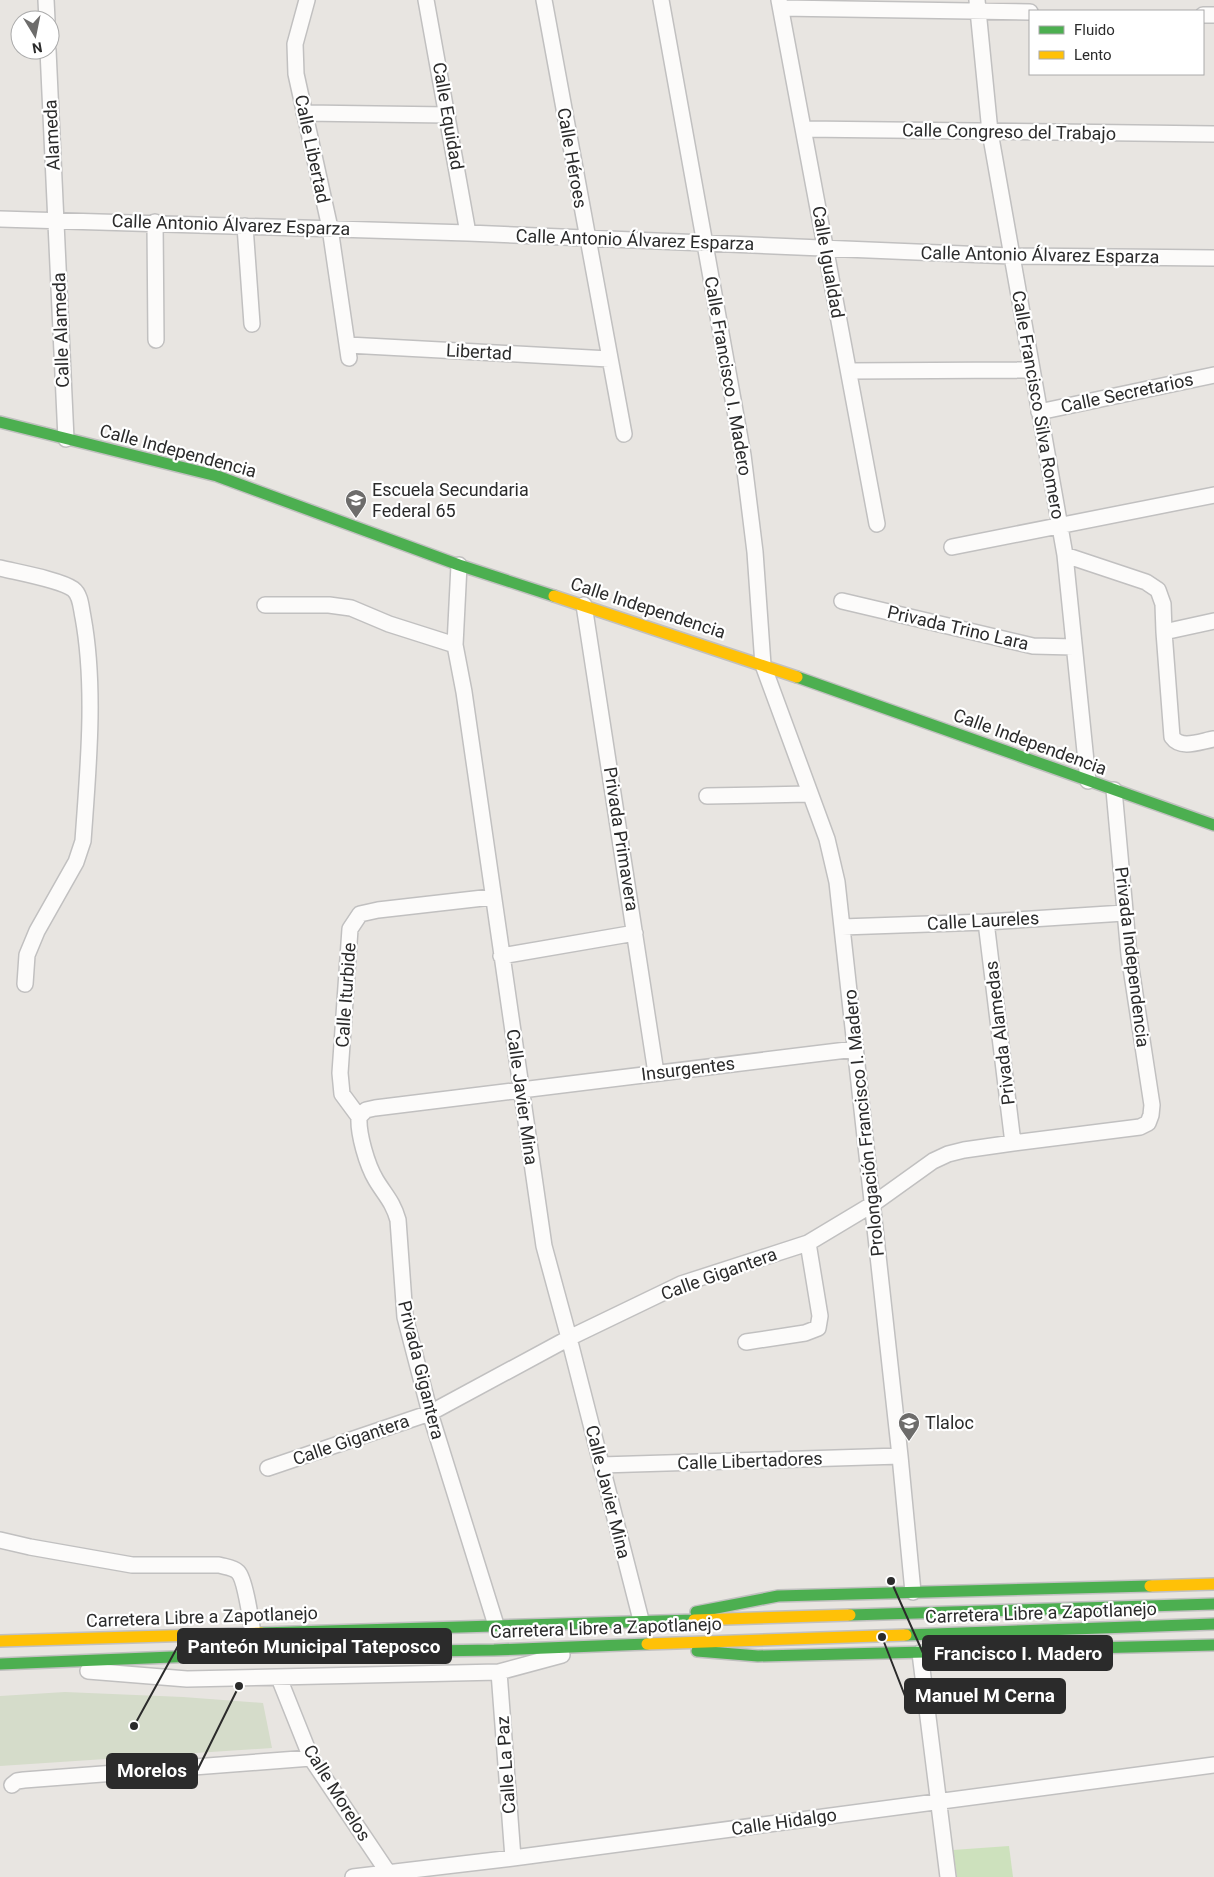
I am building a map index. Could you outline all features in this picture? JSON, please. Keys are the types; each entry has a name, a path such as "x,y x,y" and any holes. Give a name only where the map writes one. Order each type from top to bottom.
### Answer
{"street":[{"name":"Calle Libertad","path":"307,0 295,44 296,74 330,228 348,352"},
{"name":"Calle Equidad","path":"426,0 468,233"},
{"name":"Calle Héroes","path":"544,0 624,434"},
{"name":"Calle Francisco I. Madero","path":"661,0 743,455 755,552 763,665"},
{"path":"780,4 978,6 1029,12"},
{"name":"Calle Igualdad","path":"780,4 877,524"},
{"name":"Calle Francisco Silva Romero","path":"978,6 990,132 1065,555 1088,781"},
{"name":"Alameda","path":"49,60 57,220"},
{"path":"304,113 448,115"},
{"name":"Calle Congreso del Trabajo","path":"804,129 1214,134"},
{"path":"0,219 57,220"},
{"name":"Calle Antonio Álvarez Esparza","path":"57,220 468,233 1011,256 1214,258"},
{"name":"Calle Alameda","path":"57,220 66,439"},
{"path":"155,222 156,340"},
{"path":"245,226 252,324"},
{"name":"Libertad","path":"348,352 609,359"},
{"path":"848,371 1032,370"},
{"name":"Calle Secretarios","path":"1039,412 1214,375"},
{"name":"Calle Independencia","path":"0,422 218,476 459,565 763,665 1214,825"},
{"path":"952,546 1214,495"},
{"path":"1065,555 1146,582 1158,590 1163,604 1171,731 1175,741 1182,744 1214,739"},
{"name":"Calle Javier Mina","path":"459,565 455,645 464,692 492,898 544,1246 641,1620"},
{"path":"0,568 65,585 74,590 81,607 90,666 83,841 76,862 36,931 27,955 25,984"},
{"name":"Privada Trino Lara","path":"842,601 1033,646 1074,647"},
{"path":"265,605 329,605 351,608 389,624 455,645"},
{"name":"Privada Primavera","path":"584,605 656,1073"},
{"path":"1164,632 1214,621"},
{"name":"Prolongación Francisco I. Madero","path":"763,665 827,839 837,882 900,1456 913,1592"},
{"name":"Privada Independencia","path":"1114,790 1124,913 1152,1106 1148,1123"},
{"path":"707,796 809,794"},
{"name":"Calle Iturbide","path":"359,1116 342,1094 340,1073 350,929 360,914 378,910 492,898"},
{"name":"Calle Laureles","path":"842,927 986,922 1124,913"},
{"name":"Privada Alamedas","path":"986,922 1013,1143"},
{"path":"501,956 635,933"},
{"name":"Insurgentes","path":"359,1116 366,1110 375,1108 855,1049"},
{"name":"Privada Gigantera","path":"359,1116 358,1125 370,1168 390,1200 398,1220 405,1317 430,1413 496,1625"},
{"name":"Calle Gigantera","path":"268,1468 430,1413 569,1338 682,1284 808,1243 873,1204 933,1161 948,1154 1013,1143 1140,1127 1148,1123"},
{"path":"746,1342 806,1333 818,1328 820,1316 808,1243"},
{"name":"Calle Libertadores","path":"601,1465 900,1456"},
{"path":"0,1540 132,1565 219,1565 231,1568 238,1572 243,1582 253,1633"},
{"path":"661,1619 778,1596 1214,1584"},
{"name":"Carretera Libre a Zapotlanejo","path":"0,1641 661,1619 1214,1604"},
{"name":"Carretera Libre a Zapotlanejo","path":"0,1664 246,1654 494,1650 617,1644 1214,1624"},
{"path":"617,1644 758,1656 1214,1646"},
{"path":"24,1664 187,1679 499,1672 600,1645"},
{"path":"920,1653 948,1877"},
{"name":"Calle La Paz","path":"499,1672 513,1858"},
{"name":"Calle Morelos","path":"279,1678 311,1758 389,1875"},
{"path":"12,1785 17,1781 24,1780 311,1758"},
{"name":"Calle Hidalgo","path":"353,1877 389,1875 1214,1765"}],"green space":[{"path":"65,1692 183,1697 263,1703 272,1748 0,1766 0,1696"},
{"path":"1009,1846 1013,1877 957,1877 953,1850"}],"traffic: fast":[{"path":"0,422 217,476 459,565 554,596"},
{"path":"797,677 1214,825"},
{"path":"696,1612 778,1596 1150,1586"},
{"path":"850,1615 1214,1604"},
{"path":"261,1633 694,1620"},
{"path":"906,1635 1214,1624"},
{"path":"0,1664 246,1654 494,1650 647,1644"},
{"path":"697,1651 758,1656 1214,1645"}],"traffic: slow":[{"path":"554,596 797,677"},
{"path":"1150,1586 1214,1584"},
{"path":"694,1620 850,1615"},
{"path":"0,1641 261,1633"},
{"path":"647,1644 906,1635"}],"place":[{"name":"Escuela Secundaria Federal 65","path":"356,519"},
{"name":"Tlaloc","path":"909,1442"},
{"name":"Francisco I. Madero","path":"891,1581"},
{"name":"Manuel M Cerna","path":"882,1637"},
{"name":"Morelos","path":"239,1686"},
{"name":"Panteón Municipal Tateposco","path":"134,1726"}]}
